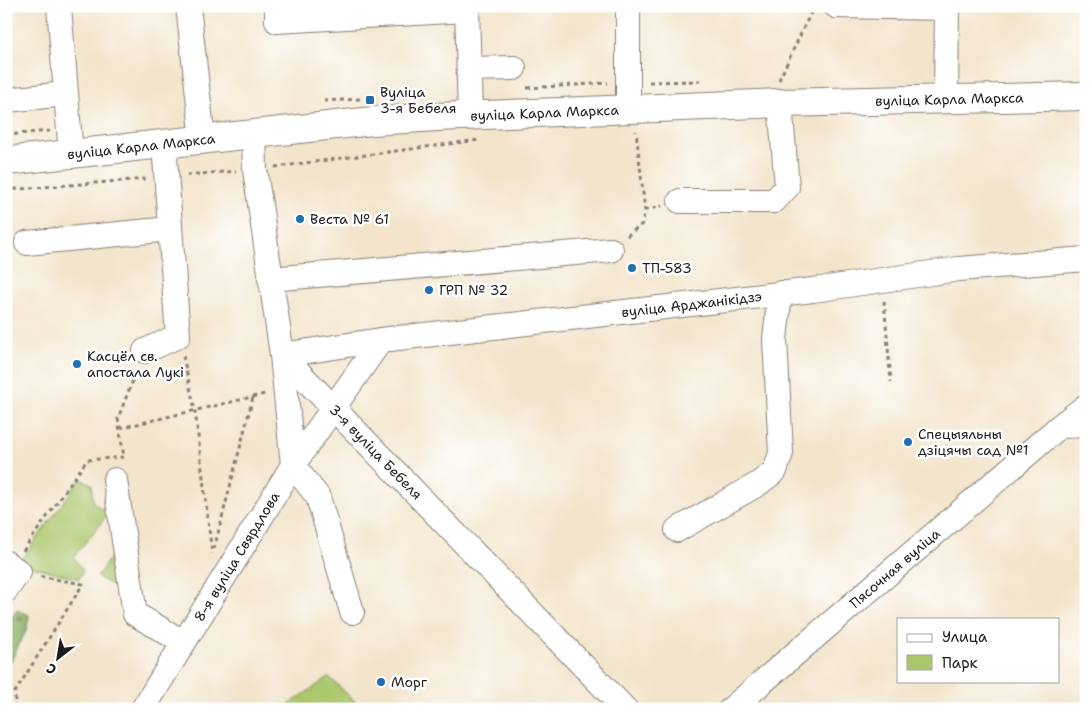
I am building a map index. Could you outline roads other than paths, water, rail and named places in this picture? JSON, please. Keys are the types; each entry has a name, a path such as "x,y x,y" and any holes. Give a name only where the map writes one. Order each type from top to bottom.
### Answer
{"main road":[{"name":"вуліца Карла Маркса","path":"6,160 71,155 373,121 470,115 632,117 779,91 946,98 1086,96"}],"street":[{"path":"59,6 71,155"},
{"path":"188,6 203,140"},
{"path":"277,6 277,21 378,11 467,8 470,115"},
{"path":"628,6 632,117"},
{"path":"836,6 946,7 946,98"},
{"path":"469,69 514,68"},
{"path":"680,201 774,201 788,187 779,91"},
{"path":"6,100 66,94"},
{"path":"254,134 255,170 282,355 294,465 318,497 352,612"},
{"path":"145,351 178,336 164,144"},
{"path":"26,243 170,229"},
{"path":"270,278 611,250"},
{"name":"вуліца Арджанікідзэ","path":"282,355 381,340 780,294 959,269 1086,259"},
{"path":"677,530 758,484 775,471 781,453 775,339 780,294"},
{"path":"333,407 381,340"},
{"name":"3-я вуліца Бебеля","path":"282,355 625,709"},
{"name":"Пясочная вуліца","path":"731,709 1060,426 1086,406"},
{"name":"8-я вуліца Свярдлова","path":"143,709 294,465 333,407"},
{"path":"1060,426 1086,425"},
{"path":"115,480 135,614 183,642"}],"place":[{"name":"Вуліца 3-я Бебеля","path":"370,100"},
{"name":"Веста № 61","path":"300,219"},
{"name":"ТП-583","path":"632,268"},
{"name":"ГРП № 32","path":"429,290"},
{"name":"Касцёл св. апостала Лукі","path":"77,364"},
{"name":"Спецыяльны дзіцячы сад №1","path":"908,442"},
{"name":"Морг","path":"381,682"}]}
